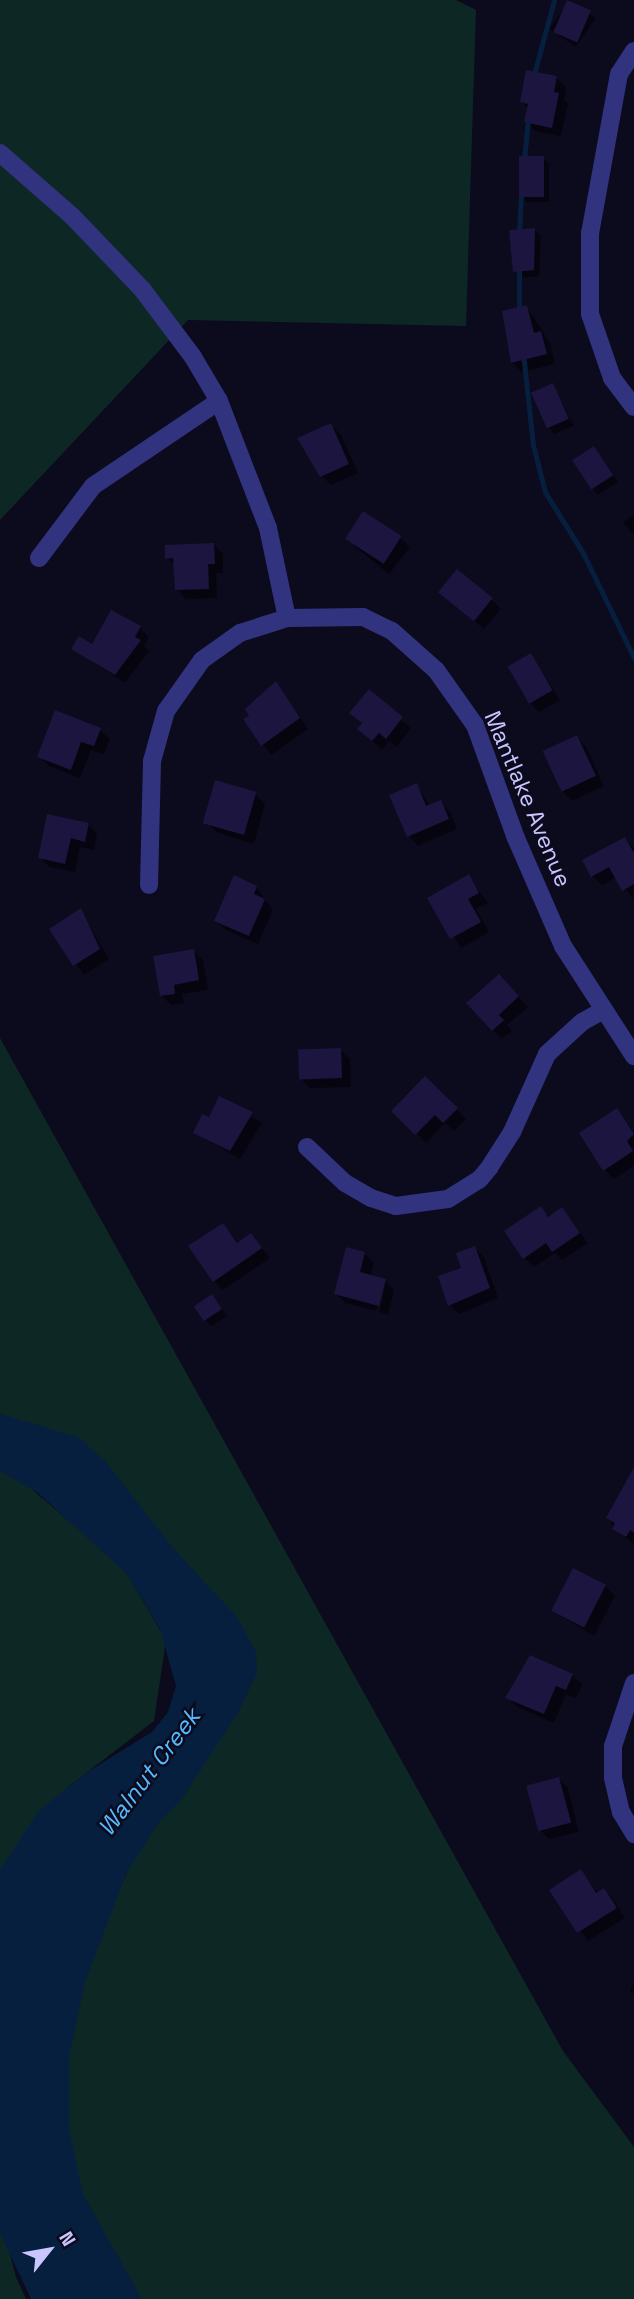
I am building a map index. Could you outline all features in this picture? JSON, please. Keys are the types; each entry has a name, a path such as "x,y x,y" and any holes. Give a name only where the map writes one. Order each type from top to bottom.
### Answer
{"street":[{"path":"634,51 619,74 590,233 590,314 612,378 634,407"},
{"path":"0,153 72,216 142,289 193,357 219,401 268,528 287,618"},
{"path":"39,558 93,486 219,401"},
{"name":"Mantlake Avenue","path":"149,885 152,761 166,711 202,660 240,633 287,618 363,617 392,631 436,670 475,726 516,838 563,946 634,1056"},
{"path":"307,1146 345,1183 371,1198 396,1206 448,1199 489,1168 547,1054 582,1022 604,1010"},
{"path":"634,1683 613,1756 621,1812 634,1834"}],"green space":[{"path":"0,0 456,0 476,10 466,326 188,320 0,520"},
{"path":"0,1038 563,2051 634,2147 634,2299 118,2299 90,2257 51,2045 140,1843 231,1663 0,1422"},
{"path":"0,1471 21,1480 123,1567 166,1640 154,1721 68,1787 0,1905"},
{"path":"0,2216 16,2277 26,2299 0,2299"}],"water":[{"name":"Walnut Creek","path":"0,1414 78,1437 105,1461 173,1548 237,1617 256,1652 257,1673 239,1711 182,1799 159,1822 126,1874 85,1982 69,2058 69,2129 83,2194 142,2299 31,2299 0,2233 0,1870 39,1810 89,1771 152,1732 168,1712 176,1686 160,1629 127,1574 38,1493 0,1471"}],"building":[{"path":"567,0 591,10 577,42 553,32"},
{"path":"526,70 557,76 554,92 559,93 552,128 524,122 528,104 520,102"},
{"path":"519,156 544,156 544,197 519,197"},
{"path":"535,228 534,270 513,272 509,230"},
{"path":"527,305 534,333 541,331 547,354 511,363 502,311"},
{"path":"553,383 569,419 547,428 531,393"},
{"path":"331,423 349,464 320,477 297,438"},
{"path":"594,446 613,475 591,490 572,460"},
{"path":"363,511 402,536 384,564 345,539"},
{"path":"214,543 215,564 208,564 209,589 175,590 173,558 165,559 165,545"},
{"path":"457,569 493,598 474,621 438,592"},
{"path":"111,610 141,626 135,637 141,640 115,675 71,649 79,636 92,644"},
{"path":"531,653 552,690 529,704 508,666"},
{"path":"276,681 300,718 261,746 243,719 249,716 245,709"},
{"path":"369,689 403,717 386,739 379,733 372,741 357,729 362,723 349,713"},
{"path":"55,710 101,728 94,746 81,742 71,770 37,757"},
{"path":"577,735 596,776 562,792 543,751"},
{"path":"215,780 256,792 244,835 203,823"},
{"path":"417,783 426,806 441,800 449,819 407,837 389,795"},
{"path":"47,814 89,823 85,842 71,838 65,864 38,858"},
{"path":"625,837 634,853 634,884 622,891 609,867 591,877 582,860"},
{"path":"469,874 479,893 468,899 481,922 450,939 427,898"},
{"path":"234,875 257,886 254,894 265,899 249,936 214,921"},
{"path":"81,908 100,949 73,966 49,929"},
{"path":"194,949 199,980 174,985 175,994 160,996 153,956"},
{"path":"499,974 519,996 499,1015 504,1020 492,1031 466,1003"},
{"path":"341,1048 342,1078 299,1079 298,1050"},
{"path":"425,1076 458,1108 443,1123 435,1115 415,1135 391,1111"},
{"path":"219,1096 253,1112 230,1151 193,1133 202,1114 209,1117"},
{"path":"617,1108 634,1134 627,1141 633,1151 603,1171 579,1133"},
{"path":"541,1206 548,1217 562,1207 580,1233 552,1252 546,1243 523,1259 504,1231"},
{"path":"223,1223 237,1243 251,1233 262,1248 213,1282 188,1246"},
{"path":"475,1246 490,1288 448,1306 438,1276 461,1268 456,1253"},
{"path":"346,1247 365,1252 360,1272 386,1279 379,1306 334,1294"},
{"path":"212,1294 222,1309 204,1321 194,1306"},
{"path":"634,1467 634,1533 630,1530 626,1537 612,1529 615,1523 606,1518"},
{"path":"573,1568 606,1585 584,1628 551,1611"},
{"path":"530,1655 573,1674 566,1690 556,1686 544,1714 505,1698"},
{"path":"559,1777 571,1822 538,1831 526,1786"},
{"path":"581,1869 596,1893 604,1888 617,1908 577,1933 549,1890"}],"waterway":[{"path":"533,78 554,0"},
{"path":"524,161 528,119"},
{"path":"519,235 521,192"},
{"path":"519,265 519,312"},
{"path":"523,353 533,445 545,492 583,553 634,658"}]}
